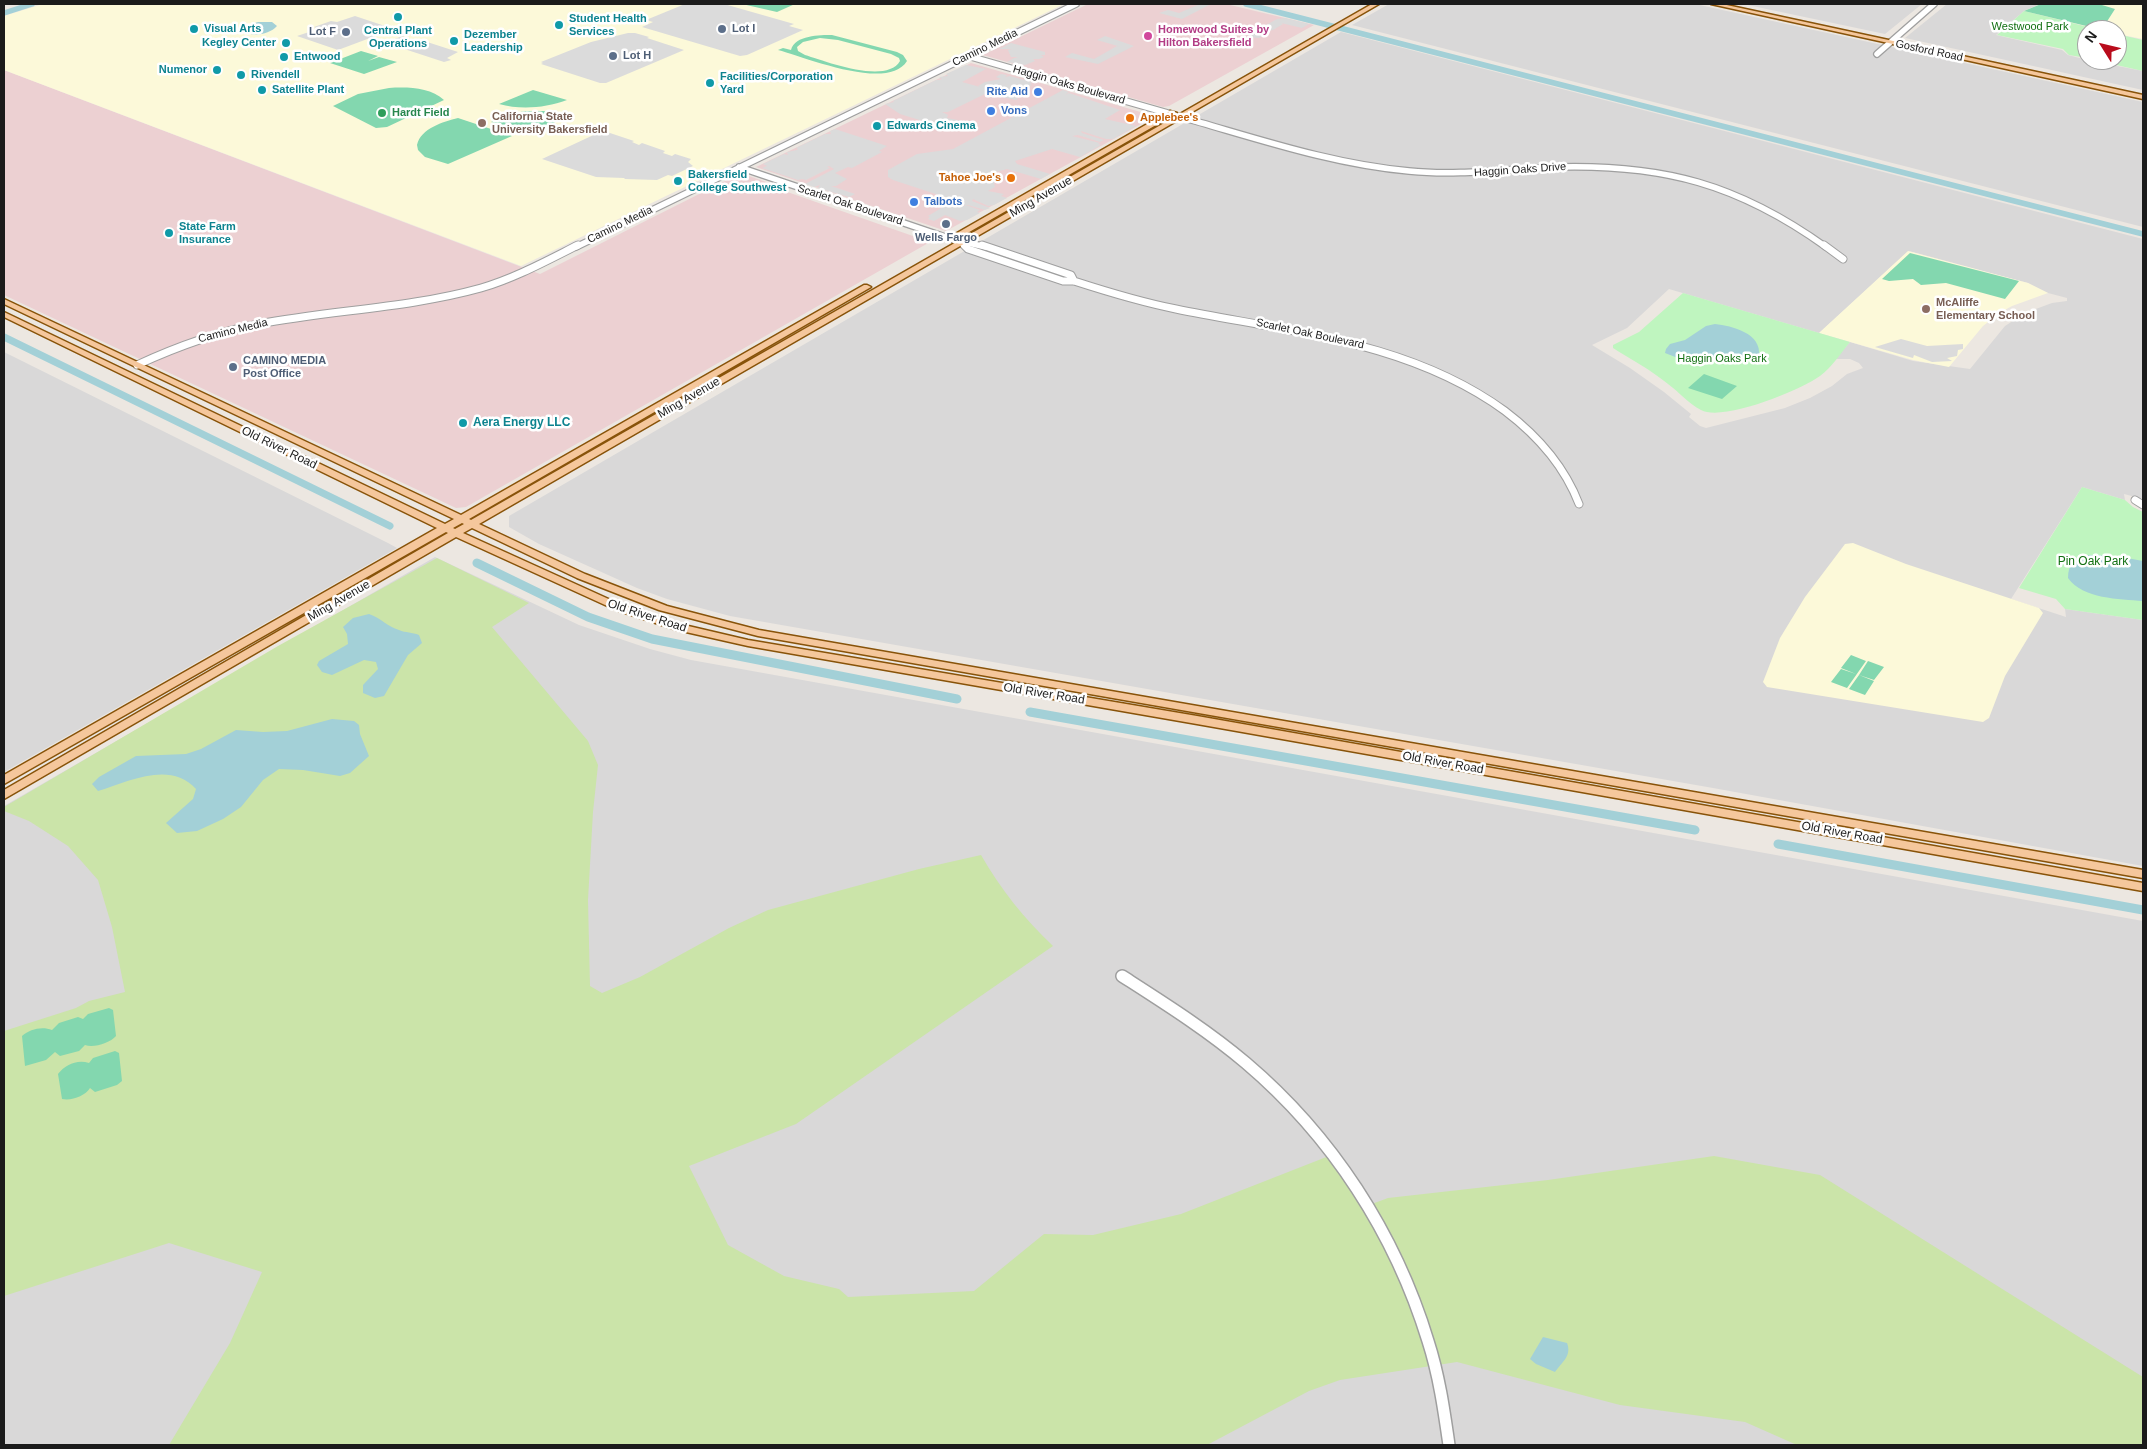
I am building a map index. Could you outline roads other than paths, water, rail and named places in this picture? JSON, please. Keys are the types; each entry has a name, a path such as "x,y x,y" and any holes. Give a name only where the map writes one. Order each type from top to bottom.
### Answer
{"main road":[{"name":"Ming Avenue","path":"956,240 1271,64 1363,4"},
{"name":"Ming Avenue","path":"4,780 445,528 466,522 1284,49 1376,4"},
{"name":"Gosford Road","path":"1714,4 2143,93"},
{"name":"Gosford Road","path":"1731,4 2143,97"},
{"path":"1271,64 1286,52 1284,49"},
{"name":"Old River Road","path":"4,301 581,576 634,598 693,617 758,633 2143,874"},
{"name":"Old River Road","path":"4,314 456,534 620,608 680,628 748,643 1674,803 2143,887"},
{"name":"Ming Avenue","path":"4,795 456,534 466,522"}],"street":[{"name":"Camino Media","path":"137,365 189,343 243,328 296,318 428,301 495,284 532,268 1076,4"},
{"path":"1878,54 1934,4"},
{"name":"Haggin Oaks Boulevard","path":"968,56 1171,114"},
{"name":"Haggin Oaks Drive","path":"1181,116 1320,156 1390,169 1460,173 1563,166 1644,171 1674,176 1718,188 1758,204 1783,217 1844,259"},
{"name":"Scarlet Oak Boulevard","path":"739,167 956,240 968,249 1062,281 1074,281 1156,305 1340,339 1383,351 1439,372 1487,398 1528,430 1544,446 1564,472 1579,504"},
{"path":"2135,500 2143,505"},
{"path":"1122,976 1210,1034 1263,1077 1298,1112 1347,1172 1384,1232 1408,1282 1417,1306 1435,1365 1449,1445"}],"water":[{"path":"258,22 272,22 277,26 270,31 260,34 242,31 245,26"},
{"path":"1715,324 1737,329 1751,336 1759,348 1759,356 1754,359 1745,360 1683,360 1665,353 1670,344 1685,340 1706,326"},
{"path":"2086,555 2116,556 2143,561 2143,601 2102,597 2075,585 2068,578 2069,569 2075,560"},
{"path":"369,614 395,629 419,635 422,643 408,655 384,696 375,698 363,693 363,685 378,669 376,662 364,660 332,675 322,672 317,665 319,661 348,644 347,634 343,627 353,618"},
{"path":"332,719 354,721 359,725 360,734 369,756 350,773 340,776 303,770 279,769 263,780 241,807 223,819 197,831 177,833 166,823 193,799 196,789 186,780 174,776 148,776 98,791 92,784 99,777 136,756 186,754 201,749 236,730 287,731"},
{"path":"1543,1337 1567,1343 1567,1355 1555,1372 1536,1364 1530,1359"}],"waterway":[{"path":"4,13 32,4"},
{"path":"1246,4 2143,234"},
{"path":"4,337 390,526"},
{"path":"477,563 588,617 652,639 957,699"},
{"path":"1030,712 1695,830"},
{"path":"1778,844 2143,910"}],"place":[{"name":"Central Plant Operations","path":"398,17"},
{"name":"Student Health Services","path":"559,25"},
{"name":"Visual Arts","path":"194,29"},
{"name":"Lot I","path":"722,29"},
{"name":"Lot F","path":"346,32"},
{"name":"Homewood Suites by Hilton Bakersfield","path":"1148,36"},
{"name":"Dezember Leadership","path":"454,41"},
{"name":"Kegley Center","path":"286,43"},
{"name":"Lot H","path":"613,56"},
{"name":"Entwood","path":"284,57"},
{"name":"Numenor","path":"217,70"},
{"name":"Rivendell","path":"241,75"},
{"name":"Facilities/Corporation Yard","path":"710,83"},
{"name":"Satellite Plant","path":"262,90"},
{"name":"Rite Aid","path":"1038,92"},
{"name":"Vons","path":"991,111"},
{"name":"Hardt Field","path":"382,113"},
{"name":"Applebee's","path":"1130,118"},
{"name":"California State University Bakersfield","path":"482,123"},
{"name":"Edwards Cinema","path":"877,126"},
{"name":"Tahoe Joe's","path":"1011,178"},
{"name":"Bakersfield College Southwest","path":"678,181"},
{"name":"Talbots","path":"914,202"},
{"name":"Wells Fargo","path":"946,224"},
{"name":"State Farm Insurance","path":"169,233"},
{"name":"McAliffe Elementary School","path":"1926,309"},
{"name":"CAMINO MEDIA Post Office","path":"233,367"},
{"name":"Aera Energy LLC","path":"463,423"}],"park label":[{"name":"Westwood Park","path":"2030,27"},
{"name":"Haggin Oaks Park","path":"1722,359"},
{"name":"Pin Oak Park","path":"2093,562"}]}
